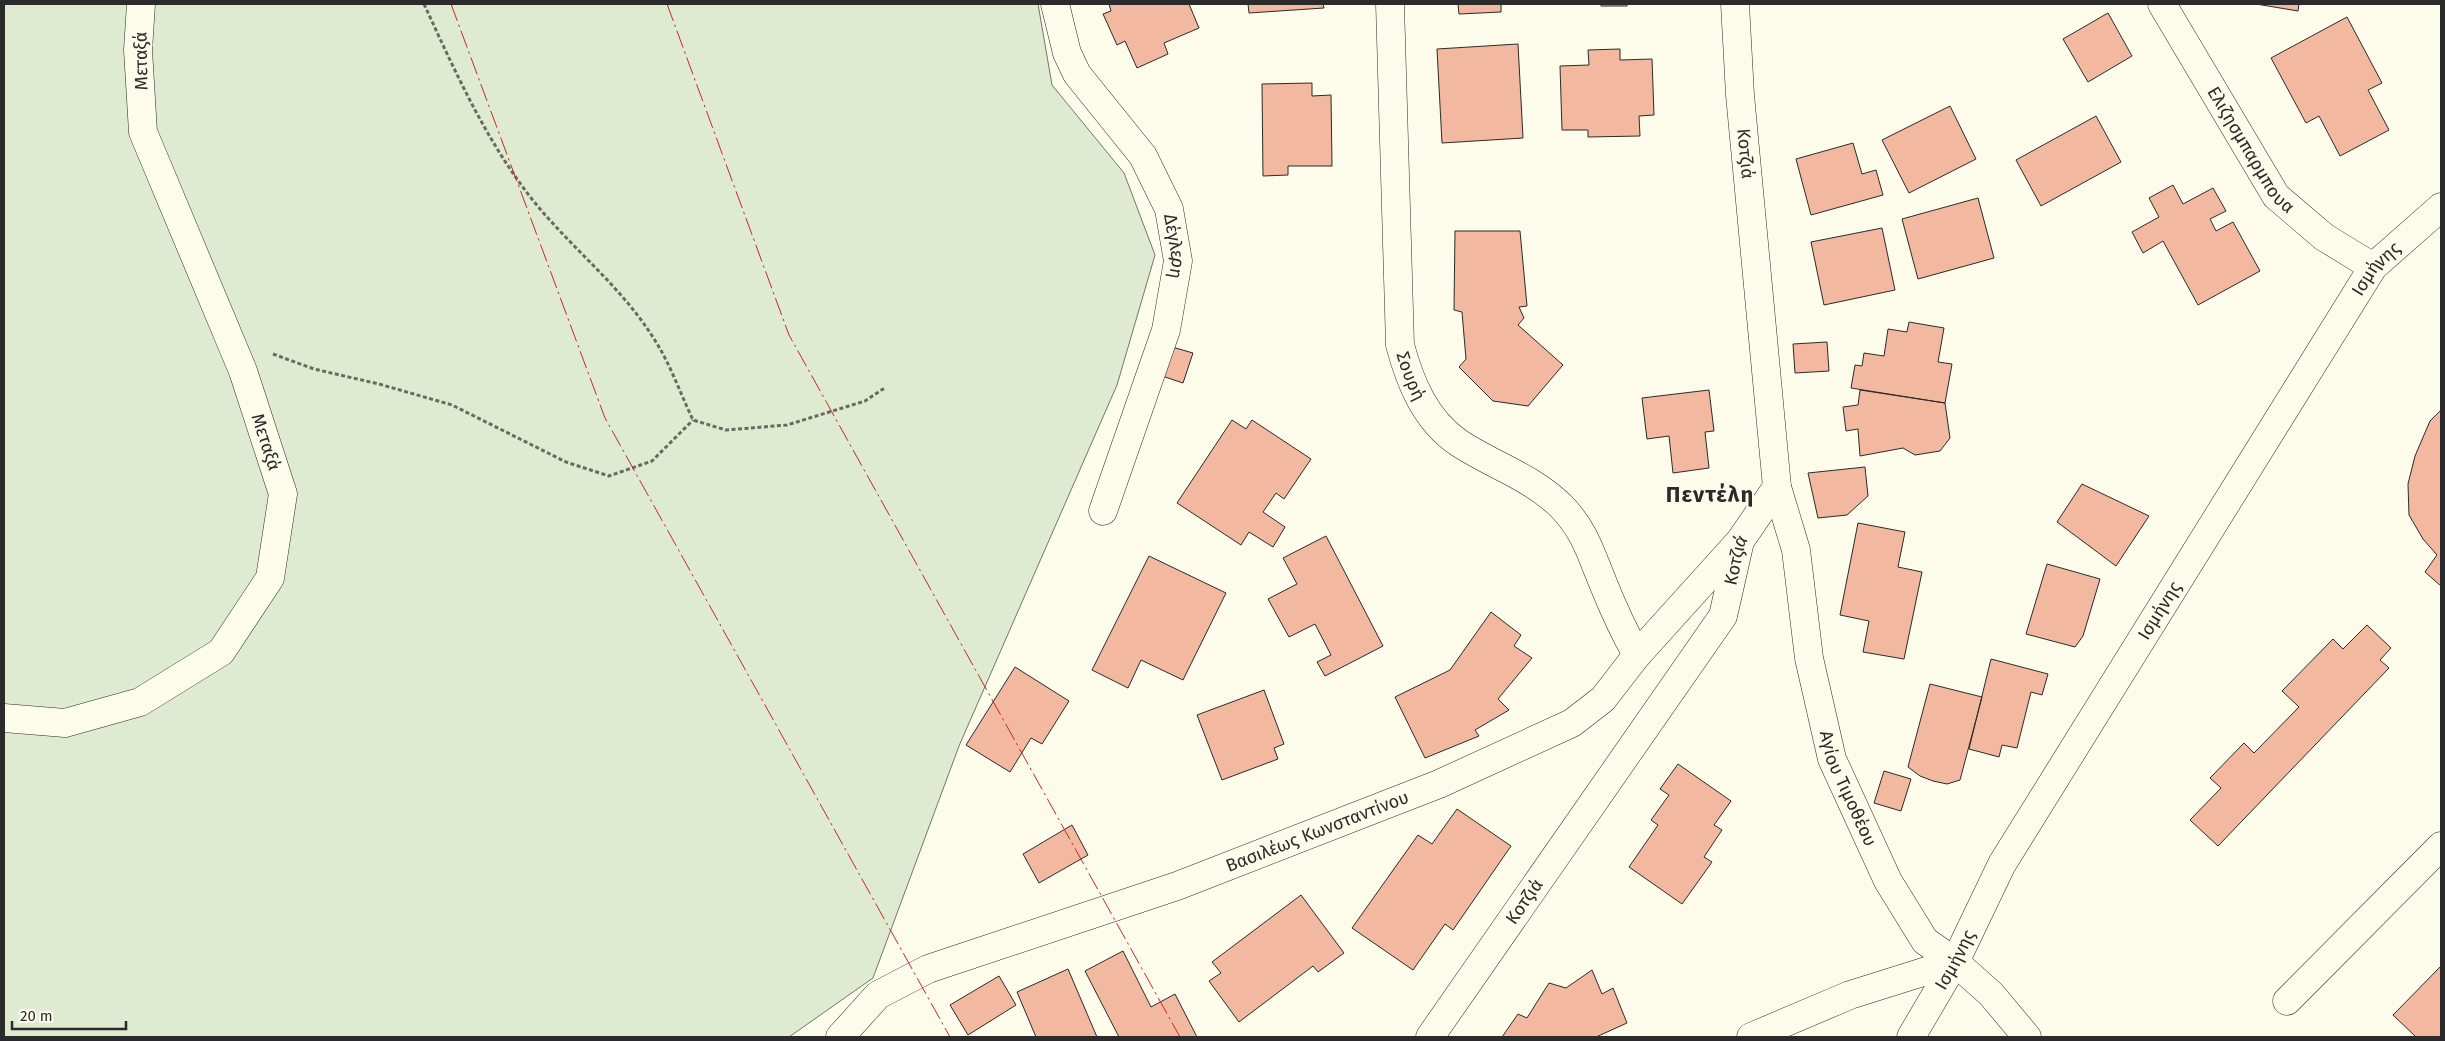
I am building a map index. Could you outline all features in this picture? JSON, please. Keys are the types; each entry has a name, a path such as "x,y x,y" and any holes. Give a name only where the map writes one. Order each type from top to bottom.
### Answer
{"street":[{"name":"Μεταξά","path":"4,718 65,723 140,702 221,652 270,578 283,494 243,371 143,132 138,50 141,4"},
{"name":"Δέγλερη","path":"1055,4 1067,53 1077,74 1143,156 1169,208 1178,261 1166,330 1103,511"},
{"name":"Σουρή","path":"1390,4 1400,345 1409,376 1426,410 1458,442 1529,480 1561,507 1576,524 1586,538 1622,630 1637,655"},
{"name":"Κοτζιά","path":"1430,1037 1723,616 1740,541 1777,487 1740,95 1735,4"},
{"name":"Ελιζησμπαρμπουα","path":"2162,4 2276,196 2324,237 2373,267"},
{"name":"Ισμήνης","path":"1910,1037 1955,962 2002,864 2373,267 2441,207"},
{"name":"Αγίου Τιμοθέου","path":"1777,487 1796,550 1809,658 1832,759 1888,881 1925,941 1955,962 1992,994 2027,1037"},
{"name":"Βασιλέως Κωνσταντίνου","path":"840,1037 878,995 928,969 1177,886 1439,784 1549,735 1572,722 1603,699 1637,655 1740,541"},
{"path":"2287,1001 2441,846"},
{"path":"1751,1037 1850,995 1955,962"}],"path":[{"path":"424,4 446,53 492,139 525,190 613,286 656,342 693,420 726,430 787,425 864,401 886,387"},
{"path":"230,338 314,369 379,384 452,405 566,462 609,476 652,461 693,420"}],"green space":[{"path":"4,4 1038,4 1052,85 1124,173 1155,255 1117,385 959,746 873,978 789,1037 4,1037"}],"building":[{"path":"1109,4 1189,4 1199,28 1164,43 1168,54 1137,68 1125,41 1117,45 1103,14 1111,11"},
{"path":"1248,4 1323,4 1324,8 1249,13"},
{"path":"1458,4 1501,4 1501,12 1459,14"},
{"path":"1601,4 1627,4 1627,6 1601,6"},
{"path":"2256,4 2299,4 2298,11"},
{"path":"2108,13 2132,56 2088,82 2063,39"},
{"path":"2347,17 2382,83 2368,90 2389,130 2340,156 2319,116 2306,123 2271,58"},
{"path":"1518,44 1523,138 1442,143 1437,49"},
{"path":"1620,49 1620,60 1652,59 1654,115 1639,116 1640,136 1588,137 1588,130 1562,130 1560,66 1589,65 1588,50"},
{"path":"1312,83 1312,96 1331,95 1332,166 1288,166 1288,175 1263,176 1262,84"},
{"path":"1950,106 1976,159 1909,193 1882,140"},
{"path":"2096,116 2121,162 2041,206 2016,160"},
{"path":"1853,143 1862,174 1876,170 1883,195 1811,215 1796,159"},
{"path":"2173,185 2183,204 2213,188 2226,211 2210,219 2216,231 2233,222 2260,271 2198,305 2163,241 2143,253 2132,232 2159,217 2149,198"},
{"path":"1978,198 1994,258 1918,279 1902,219"},
{"path":"1882,228 1895,290 1824,305 1811,242"},
{"path":"1455,231 1520,231 1527,306 1519,307 1524,318 1518,325 1563,365 1528,406 1493,401 1459,367 1466,359 1462,312 1454,310"},
{"path":"1909,322 1944,328 1938,362 1952,364 1945,403 1851,388 1855,365 1862,366 1864,353 1884,356 1888,329 1907,332"},
{"path":"1827,342 1829,371 1795,373 1793,344"},
{"path":"1172,347 1193,353 1183,383 1162,376"},
{"path":"1709,390 1714,431 1705,432 1709,468 1673,473 1669,436 1647,439 1642,398"},
{"path":"1860,390 1945,403 1950,438 1940,451 1915,455 1903,448 1860,456 1858,429 1846,431 1843,407 1858,405"},
{"path":"2440,411 2441,586 2425,572 2437,555 2423,539 2409,515 2408,484 2415,456 2430,421"},
{"path":"1232,420 1246,429 1252,420 1311,459 1284,499 1276,493 1263,512 1285,527 1273,547 1249,532 1241,545 1177,503"},
{"path":"1865,467 1868,496 1847,515 1818,518 1808,473"},
{"path":"2082,484 2149,516 2116,566 2057,522"},
{"path":"1858,523 1905,532 1898,567 1922,572 1904,659 1863,652 1869,621 1840,615"},
{"path":"1326,536 1383,646 1325,676 1317,662 1331,655 1315,624 1289,637 1268,599 1297,584 1283,558"},
{"path":"1149,556 1226,593 1183,680 1141,660 1128,688 1092,670"},
{"path":"2047,564 2100,579 2083,636 2075,647 2026,634"},
{"path":"1491,612 1521,635 1514,646 1532,658 1498,699 1509,710 1475,730 1479,736 1425,758 1395,697 1450,670"},
{"path":"2367,625 2391,648 2380,660 2389,668 2218,846 2190,820 2221,788 2210,778 2244,743 2254,753 2299,707 2282,691 2333,639 2343,649"},
{"path":"1991,659 2048,674 2042,695 2031,692 2017,748 2002,745 1999,757 1969,749"},
{"path":"1015,667 1069,701 1042,744 1031,738 1010,772 966,745"},
{"path":"1930,684 1982,697 1960,780 1947,784 1920,776 1908,767"},
{"path":"1264,690 1284,744 1274,748 1278,759 1222,780 1197,715"},
{"path":"1678,764 1731,801 1714,825 1722,830 1704,857 1712,862 1682,904 1629,867 1658,825 1651,820 1669,795 1660,789"},
{"path":"1884,771 1911,779 1901,811 1874,803"},
{"path":"1457,809 1511,846 1453,930 1445,924 1413,970 1352,928 1418,835 1432,844"},
{"path":"1072,825 1088,855 1039,883 1023,854"},
{"path":"1301,895 1344,953 1318,972 1313,966 1239,1022 1209,981 1221,973 1212,962"},
{"path":"1123,951 1151,1007 1175,994 1197,1037 1119,1037 1085,971"},
{"path":"2441,966 2441,1037 2416,1037 2393,1015"},
{"path":"1068,969 1097,1037 1036,1037 1017,992"},
{"path":"1592,970 1602,994 1613,988 1627,1023 1596,1037 1502,1037 1518,1014 1527,1018 1549,983 1566,988"},
{"path":"999,976 1016,1005 968,1035 950,1005"}],"power":[{"path":"451,4 605,418 950,1037"},
{"path":"667,4 789,335 1180,1037"}],"district":[{"name":"Πεντέλη","path":"1710,494"}]}
